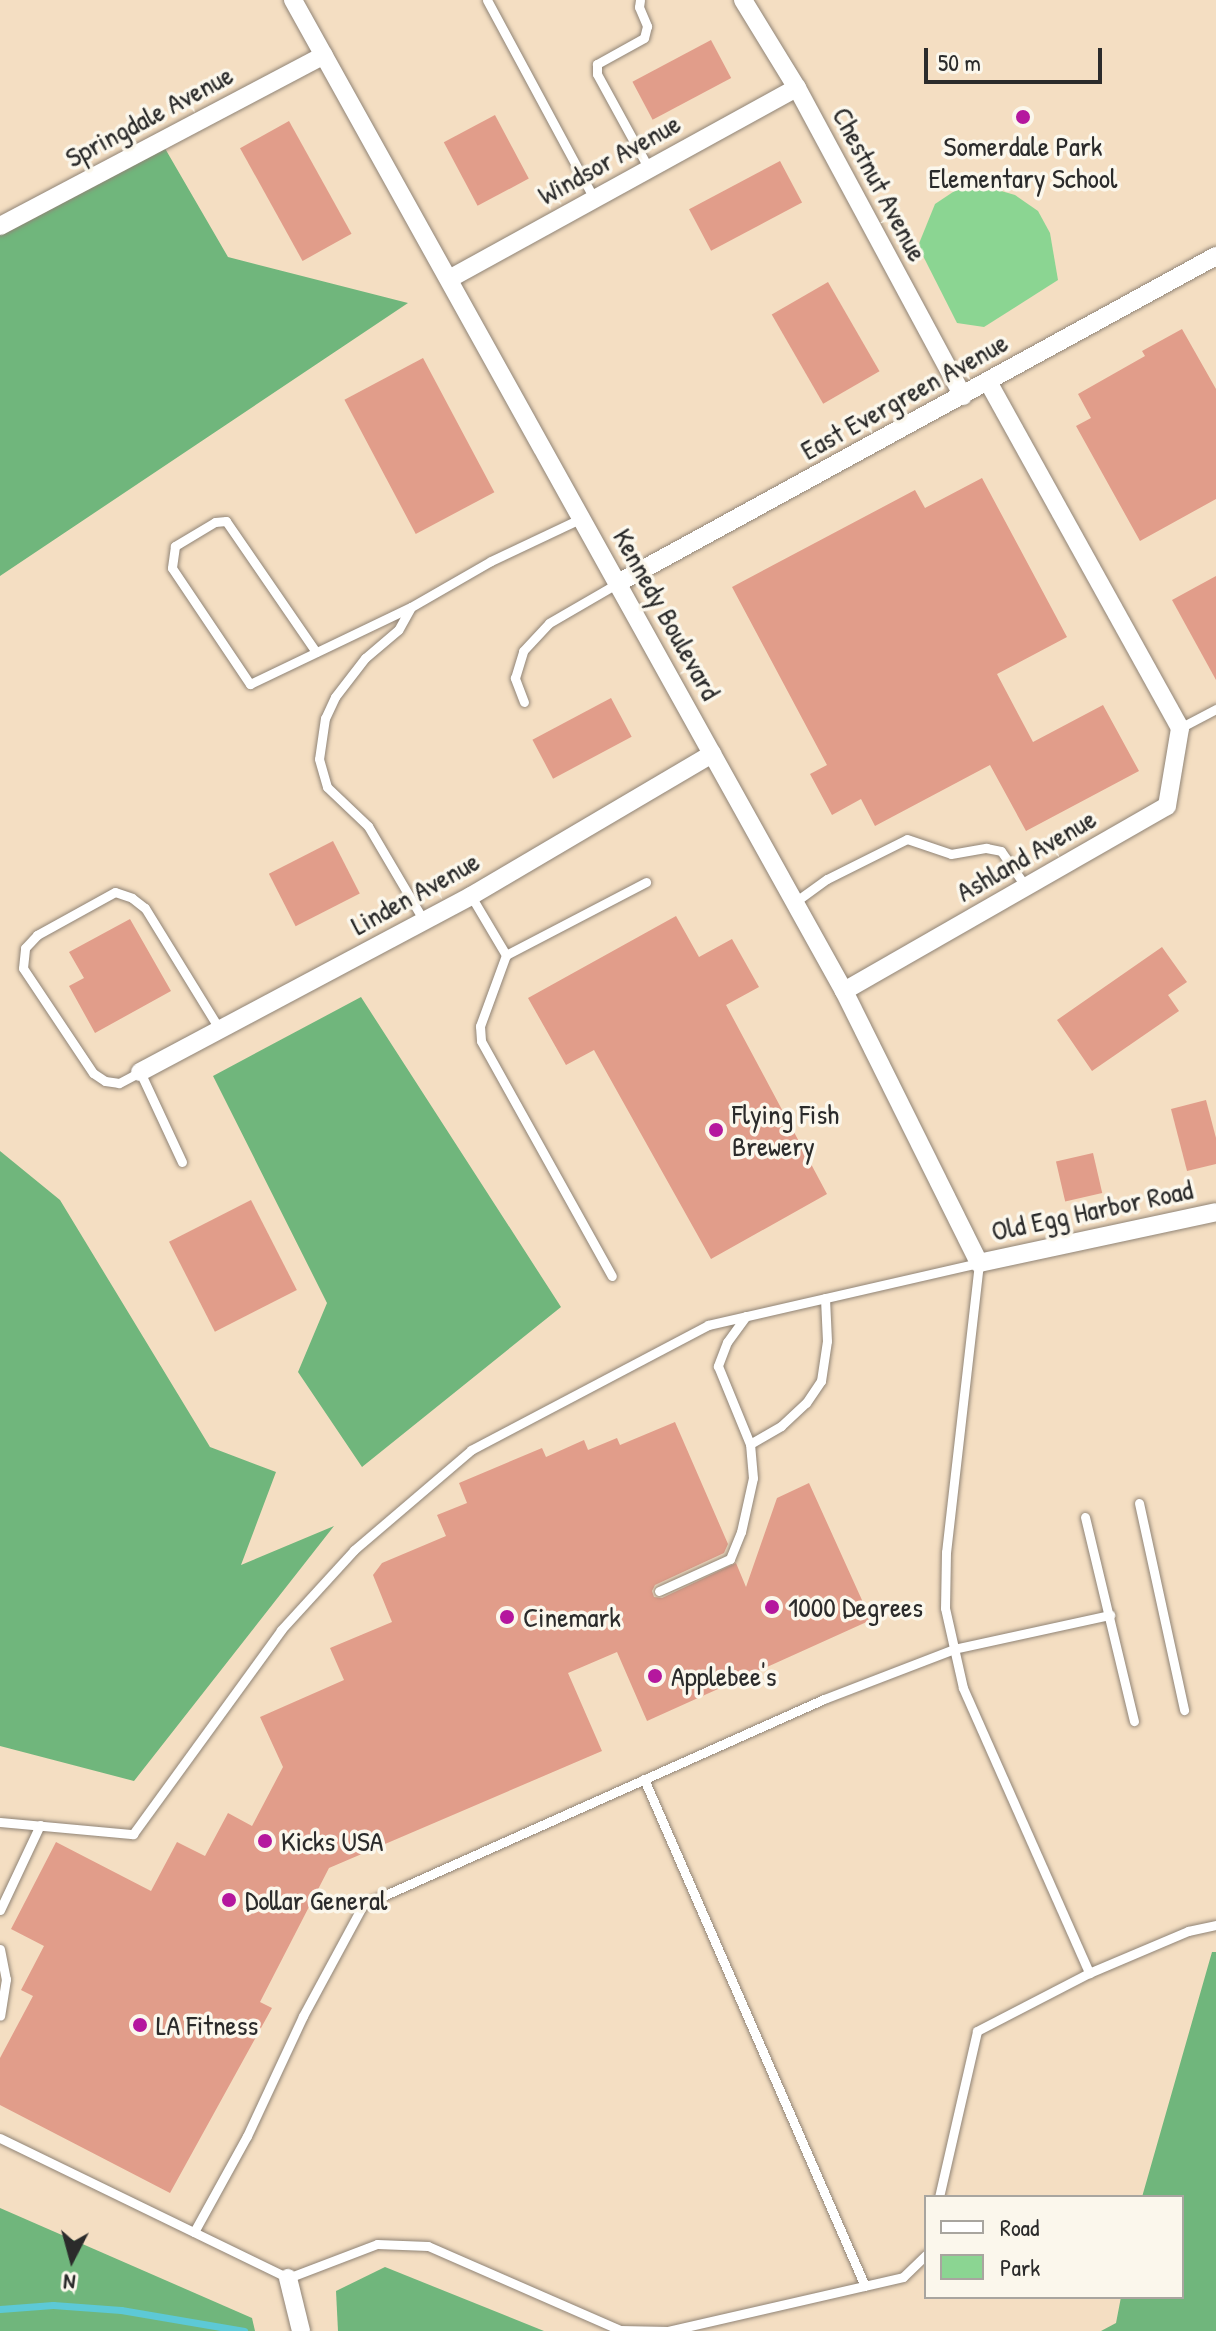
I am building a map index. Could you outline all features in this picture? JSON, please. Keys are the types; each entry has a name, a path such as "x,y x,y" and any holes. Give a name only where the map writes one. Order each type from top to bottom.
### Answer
{"street":[{"name":"Kennedy Boulevard","path":"293,0 844,991 979,1263"},
{"name":"Chestnut Avenue","path":"743,0 797,88 963,396"},
{"name":"Springdale Avenue","path":"0,226 324,55"},
{"name":"Windsor Avenue","path":"449,279 797,88"},
{"name":"East Evergreen Avenue","path":"618,583 989,383 1216,256"},
{"path":"989,383 1180,728"},
{"name":"Ashland Avenue","path":"844,991 1167,806 1180,728"},
{"name":"Linden Avenue","path":"140,1072 471,896 712,754"},
{"name":"Old Egg Harbor Road","path":"979,1263 1216,1212"},
{"path":"288,2278 301,2331"}],"lane":[{"path":"487,0 594,199"},
{"path":"640,0 639,7 647,26 644,38 597,64 597,74 649,169"},
{"path":"316,652 226,521 215,522 175,546 172,568 250,684 411,607 491,561 582,518"},
{"path":"524,702 515,678 523,651 549,623 618,583"},
{"path":"411,607 398,630 365,658 335,697 325,718 319,759 327,787 368,826 424,921"},
{"path":"1180,728 1216,709"},
{"path":"795,902 827,879 907,839 951,854 986,848 1001,851 1026,887"},
{"path":"612,1276 481,1041 480,1026 506,955 646,882"},
{"path":"182,1162 140,1072 119,1083 105,1081 93,1073 23,968 25,948 37,935 115,892 132,898 145,908 220,1030"},
{"path":"471,896 506,955"},
{"path":"0,1822 133,1834 281,1630 354,1550 471,1450 708,1325 979,1263 946,1552 945,1608 963,1688 1089,1973"},
{"path":"750,1444 798,1411 821,1381 827,1341 825,1298"},
{"path":"659,1591 730,1559 741,1532 753,1478 750,1444 718,1366 727,1342 746,1316"},
{"path":"1139,1503 1184,1710"},
{"path":"1085,1517 1134,1721"},
{"path":"194,2232 217,2193 303,2016 363,1905 824,1699 954,1649 1110,1615"},
{"path":"644,1779 865,2286"},
{"path":"0,1910 40,1825"},
{"path":"939,2195 977,2031 1089,1973 1188,1931 1216,1925"},
{"path":"0,1949 6,1979 0,2016"},
{"path":"0,2138 288,2278 377,2244 428,2246 620,2330 668,2331 903,2277 924,2257"}],"green space":[{"path":"163,145 228,257 408,303 0,576 0,226"},
{"path":"984,186 1015,195 1038,211 1050,233 1058,280 984,327 957,323 918,246 935,204 956,190"},
{"path":"361,997 561,1307 362,1467 298,1372 327,1303 213,1076"},
{"path":"0,1151 60,1200 210,1447 276,1472 241,1565 334,1526 134,1781 0,1746"},
{"path":"1212,1952 1216,1952 1216,2331 1101,2331 1116,2323 1121,2299 1184,2299 1184,2195 1143,2195"},
{"path":"0,2208 252,2318 255,2331 0,2331"},
{"path":"385,2267 544,2331 338,2331 336,2291"}],"building":[{"path":"711,40 731,78 653,120 632,82"},
{"path":"495,115 529,179 478,206 444,142"},
{"path":"289,121 352,234 303,261 240,148"},
{"path":"780,161 802,202 711,251 689,209"},
{"path":"828,282 880,371 823,404 772,314"},
{"path":"1182,329 1216,389 1216,499 1140,541 1076,426 1091,418 1078,394 1145,356 1142,351"},
{"path":"423,358 494,492 416,534 344,400"},
{"path":"982,478 1067,637 997,674 1033,742 1103,705 1139,771 1026,831 990,765 875,826 861,799 832,815 810,774 827,765 732,587 915,490 925,508"},
{"path":"1216,576 1216,680 1172,600"},
{"path":"611,698 632,737 553,779 532,740"},
{"path":"333,841 360,894 296,926 269,874"},
{"name":"Flying Fish Brewery","path":"676,916 699,957 732,939 759,987 726,1005 827,1194 711,1259 594,1050 566,1065 528,998"},
{"path":"130,919 171,991 95,1033 69,986 84,978 69,952"},
{"path":"1162,947 1187,982 1168,995 1179,1011 1092,1071 1057,1020"},
{"path":"1206,1100 1216,1138 1216,1164 1187,1171 1171,1109"},
{"path":"1093,1153 1102,1193 1065,1201 1056,1162"},
{"path":"251,1200 297,1290 215,1332 169,1242"},
{"path":"675,1422 728,1544 724,1553 655,1585 652,1591 654,1597 662,1598 736,1563 746,1587 777,1498 809,1483 871,1620 647,1721 617,1652 568,1673 602,1751 329,1868 260,2002 272,2008 170,2193 0,2105 0,2058 33,1996 21,1990 44,1946 11,1929 56,1842 151,1891 177,1842 205,1856 228,1813 252,1826 283,1767 260,1717 344,1680 330,1648 392,1622 373,1575 382,1563 446,1536 437,1515 467,1503 459,1483 542,1448 546,1457 584,1440 588,1450 617,1438 620,1445"}],"waterway":[{"path":"0,2309 53,2305 121,2310 244,2331"}],"place":[{"name":"Somerdale Park Elementary School","path":"1023,117"},
{"name":"Flying Fish Brewery","path":"716,1130"},
{"name":"1000 Degrees","path":"772,1607"},
{"name":"Cinemark","path":"507,1617"},
{"name":"Applebee's","path":"655,1676"},
{"name":"Kicks USA","path":"265,1841"},
{"name":"Dollar General","path":"229,1900"},
{"name":"LA Fitness","path":"140,2025"}]}
